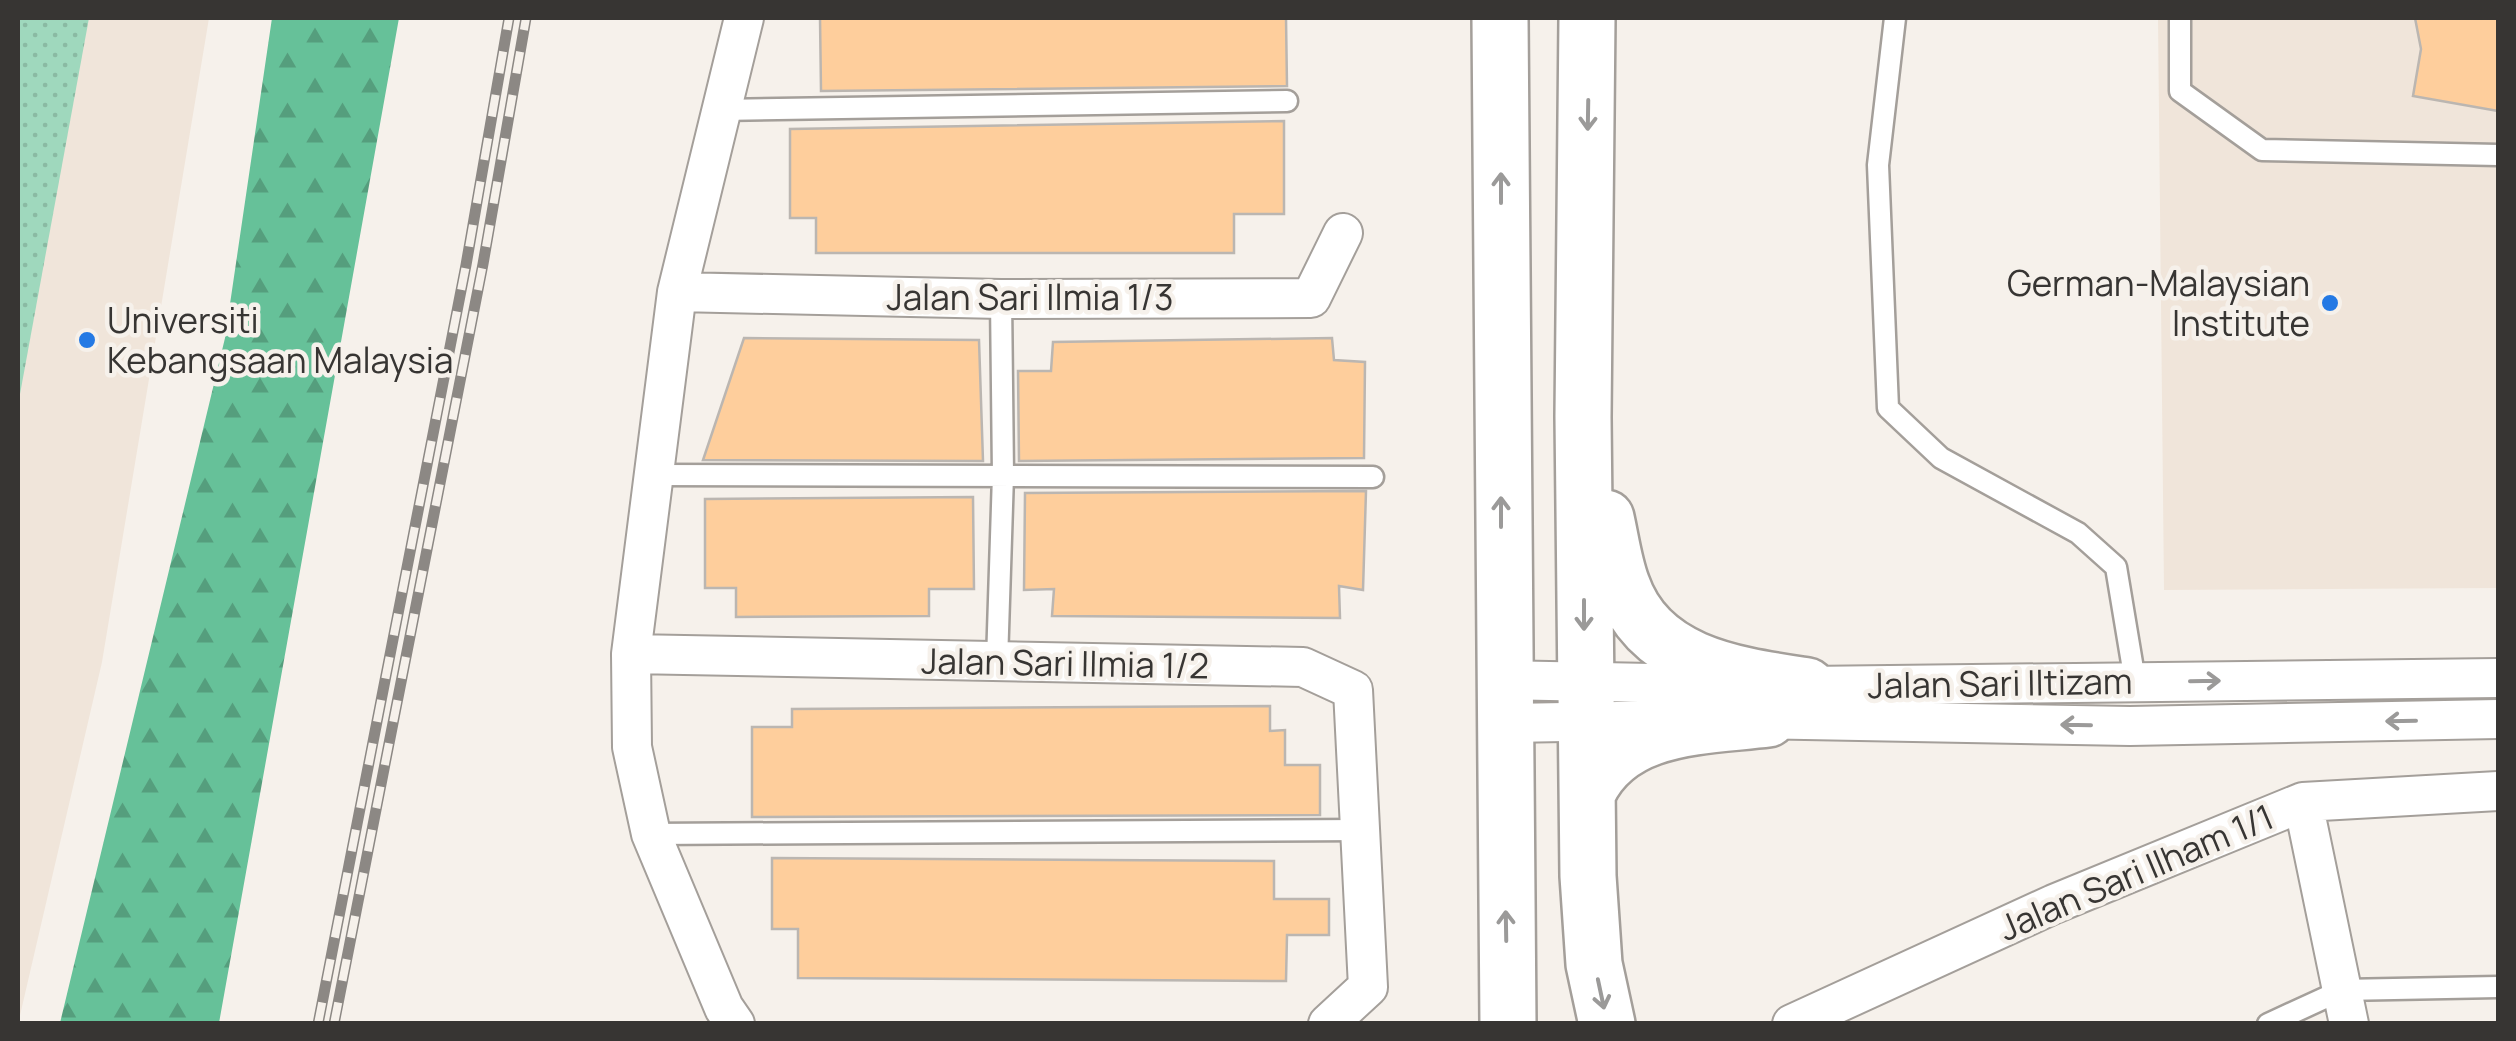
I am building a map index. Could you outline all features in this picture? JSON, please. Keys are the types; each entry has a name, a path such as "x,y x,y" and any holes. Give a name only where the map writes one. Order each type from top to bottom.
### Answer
{"street":[{"path":"735,1024 724,1008 651,834 632,747 632,654 651,475 677,292 744,18"},
{"path":"1500,18 1508,1024"},
{"path":"1587,18 1584,700 1594,964 1607,1024"},
{"name":"Jalan Sari Ilmia 1/3","path":"677,292 1311,298 1342,233"},
{"path":"1583,417 1622,588 1645,626 1677,654 1743,676 1788,703"},
{"name":"Jalan Sari Ilmia 1/2","path":"632,654 1302,667 1353,690 1363,830"},
{"name":"Jalan Sari Iltizam","path":"1584,700 1788,703 2135,682 2498,678"},
{"name":"Jalan Sari Iltizam","path":"1503,701 1788,703 2130,726 2498,719"},
{"path":"1588,792 1600,768 1658,732 1788,703"},
{"name":"Jalan Sari Ilham 1/1","path":"1792,1024 2054,904 2304,802 2498,791"},
{"path":"2304,802 2346,1007"},
{"path":"1328,1024 1368,987 1363,830"}],"lane":[{"path":"1894,18 1878,165 1888,408 1941,458 2078,533 2116,568 2135,682"},
{"path":"2180,18 2180,91 2262,150 2498,155"},
{"path":"720,110 1288,101"},
{"path":"997,662 1003,475 1001,298"},
{"path":"651,475 1372,477"},
{"path":"651,834 1363,830"},
{"path":"2268,1024 2346,1007 2498,987"}],"shaded area":[{"name":"Universiti Kebangsaan Malaysia","path":"18,18 209,18 102,662 18,1024"},
{"name":"German-Malaysian Institute","path":"2158,18 2498,18 2498,588 2164,590"}],"green space":[{"path":"18,18 89,18 18,405"},
{"path":"272,18 399,18 219,1023 60,1023 225,338"}],"building":[{"path":"820,18 1286,18 1287,86 821,91"},
{"path":"2415,18 2498,18 2498,111 2413,96 2421,49"},
{"path":"1284,121 1284,214 1234,214 1234,253 816,253 816,218 790,218 790,129"},
{"path":"744,338 979,340 983,461 703,460"},
{"path":"1332,338 1334,360 1365,362 1364,458 1019,461 1018,371 1051,371 1053,342"},
{"path":"1366,491 1363,590 1339,586 1340,618 1052,616 1054,589 1024,590 1025,493"},
{"path":"973,497 974,589 929,589 929,616 736,617 736,588 705,588 705,499"},
{"path":"1270,706 1270,731 1285,730 1285,765 1320,765 1320,815 752,817 752,727 792,727 792,709"},
{"path":"772,858 1274,861 1274,899 1329,899 1329,935 1287,935 1286,981 798,978 798,929 772,929"}],"railway":[{"path":"318,1024 466,265 509,18"},
{"path":"334,1024 483,264 526,18"}],"place":[{"name":"German-Malaysian Institute","path":"2330,303"},
{"name":"Universiti Kebangsaan Malaysia","path":"87,340"}]}
